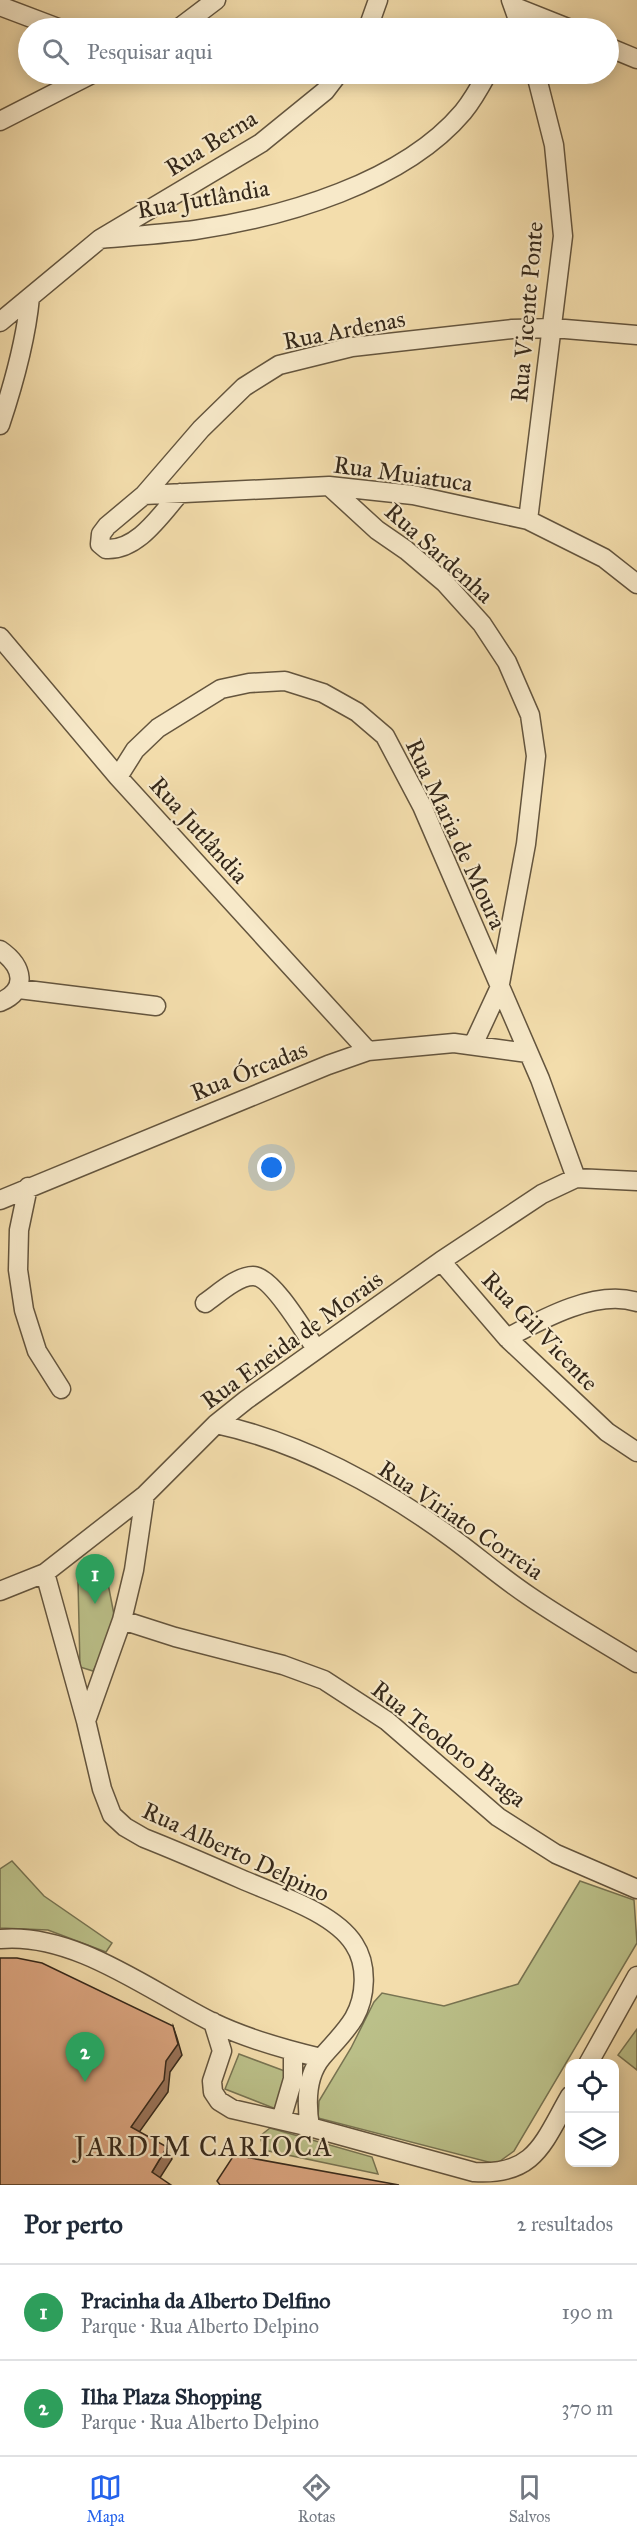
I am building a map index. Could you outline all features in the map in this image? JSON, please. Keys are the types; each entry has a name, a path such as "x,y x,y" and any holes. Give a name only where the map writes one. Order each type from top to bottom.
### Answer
{"street":[{"path":"192,18 216,0"},
{"path":"372,18 378,0"},
{"path":"508,18 513,3"},
{"path":"513,3 518,18"},
{"path":"513,3 546,18"},
{"path":"0,6 32,18"},
{"path":"619,51 637,59"},
{"path":"0,121 72,84"},
{"name":"Rua Berna","path":"100,239 261,143 326,91 331,84"},
{"name":"Rua Jutlândia","path":"100,239 197,229 256,217 333,196 374,179 423,150 462,113 481,84"},
{"name":"Rua Vicente Ponte","path":"528,520 563,236 554,145 539,84"},
{"path":"0,322 100,239"},
{"path":"0,425 18,370 28,327 30,297"},
{"name":"Rua Ardenas","path":"180,493 146,531 125,546 106,549 100,544 101,534 107,525 144,495 201,429 244,387 279,365 352,347 512,329 553,328 637,335"},
{"name":"Rua Muiatuca","path":"144,495 329,486 413,495 528,520 604,558 637,584"},
{"name":"Rua Sardenha","path":"329,486 377,530 406,550 445,584 482,624 507,662 530,716 536,756 526,844 499,989 473,1045"},
{"name":"Rua Jutlândia","path":"0,637 118,777 368,1051"},
{"name":"Rua Maria de Moura","path":"118,777 135,750 158,728 221,689 249,683 285,681 323,693 357,712 385,736 422,806 528,1053 576,1178"},
{"path":"0,950 18,971 21,981 19,989 0,1002"},
{"path":"19,989 156,1006"},
{"name":"Rua Órcadas","path":"0,1200 328,1065 368,1051 454,1043 528,1053"},
{"name":"Rua Eneida de Morais","path":"0,1591 45,1573 145,1495 216,1424 316,1349 441,1261 542,1194 576,1178 637,1181"},
{"path":"28,1187 19,1230 18,1270 24,1310 37,1351 61,1389"},
{"name":"Rua Gil Vicente","path":"441,1261 507,1338 607,1432 637,1452"},
{"path":"205,1303 238,1281 252,1276 261,1278 277,1293 316,1349"},
{"path":"507,1338 570,1308 602,1300 629,1299 637,1302"},
{"name":"Rua Viriato Correia","path":"216,1424 247,1431 318,1458 387,1495 450,1536 528,1595 637,1663"},
{"path":"86,1721 122,1620 134,1570 145,1495"},
{"name":"Rua Alberto Delpino","path":"45,1573 86,1721 102,1789 112,1815 125,1827 299,1904 335,1924 354,1944 362,1964 364,1989 354,2017 336,2043 301,2081"},
{"name":"Rua Teodoro Braga","path":"122,1620 175,1637 283,1665 324,1680 387,1721 498,1817 556,1854 637,1889"},
{"path":"0,1939 48,1942 88,1956 213,2022 252,2039 321,2058"},
{"path":"591,2059 637,1976"},
{"path":"213,2022 222,2051 212,2081 213,2092 219,2101 232,2109 310,2127 474,2172 496,2174 513,2169 529,2159 547,2136 565,2105"},
{"path":"222,2051 252,2039"},
{"path":"293,2051 310,2127"},
{"path":"281,2120 301,2081"}],"green space":[{"path":"105,1568 116,1625 93,1671 80,1667 78,1582"},
{"path":"12,1861 44,1896 112,1943 106,1952 48,1930 0,1928 0,1869"},
{"path":"580,1881 634,1900 637,1943 568,2059 565,2059 565,2065 514,2151 496,2164 318,2118 319,2101 351,2048 374,2002 382,1993 444,2006 518,1984"},
{"path":"637,2029 637,2070 618,2055"},
{"path":"239,2054 290,2073 276,2109 225,2089"},
{"path":"270,2128 372,2157 378,2174 264,2150 260,2136"}],"building":[{"path":"0,1958 17,1958 42,1963 173,2026 178,2044 166,2061 164,2080 131,2127 167,2147 152,2172 171,2185 0,2185"},
{"path":"234,2155 399,2185 220,2185 217,2181"}],"place":[{"name":"Pracinha da Alberto Delfino","path":"95,1604"},
{"name":"Ilha Plaza Shopping","path":"85,2082"}],"district":[{"name":"JARDIM CARIOCA","path":"204,2147"}]}
